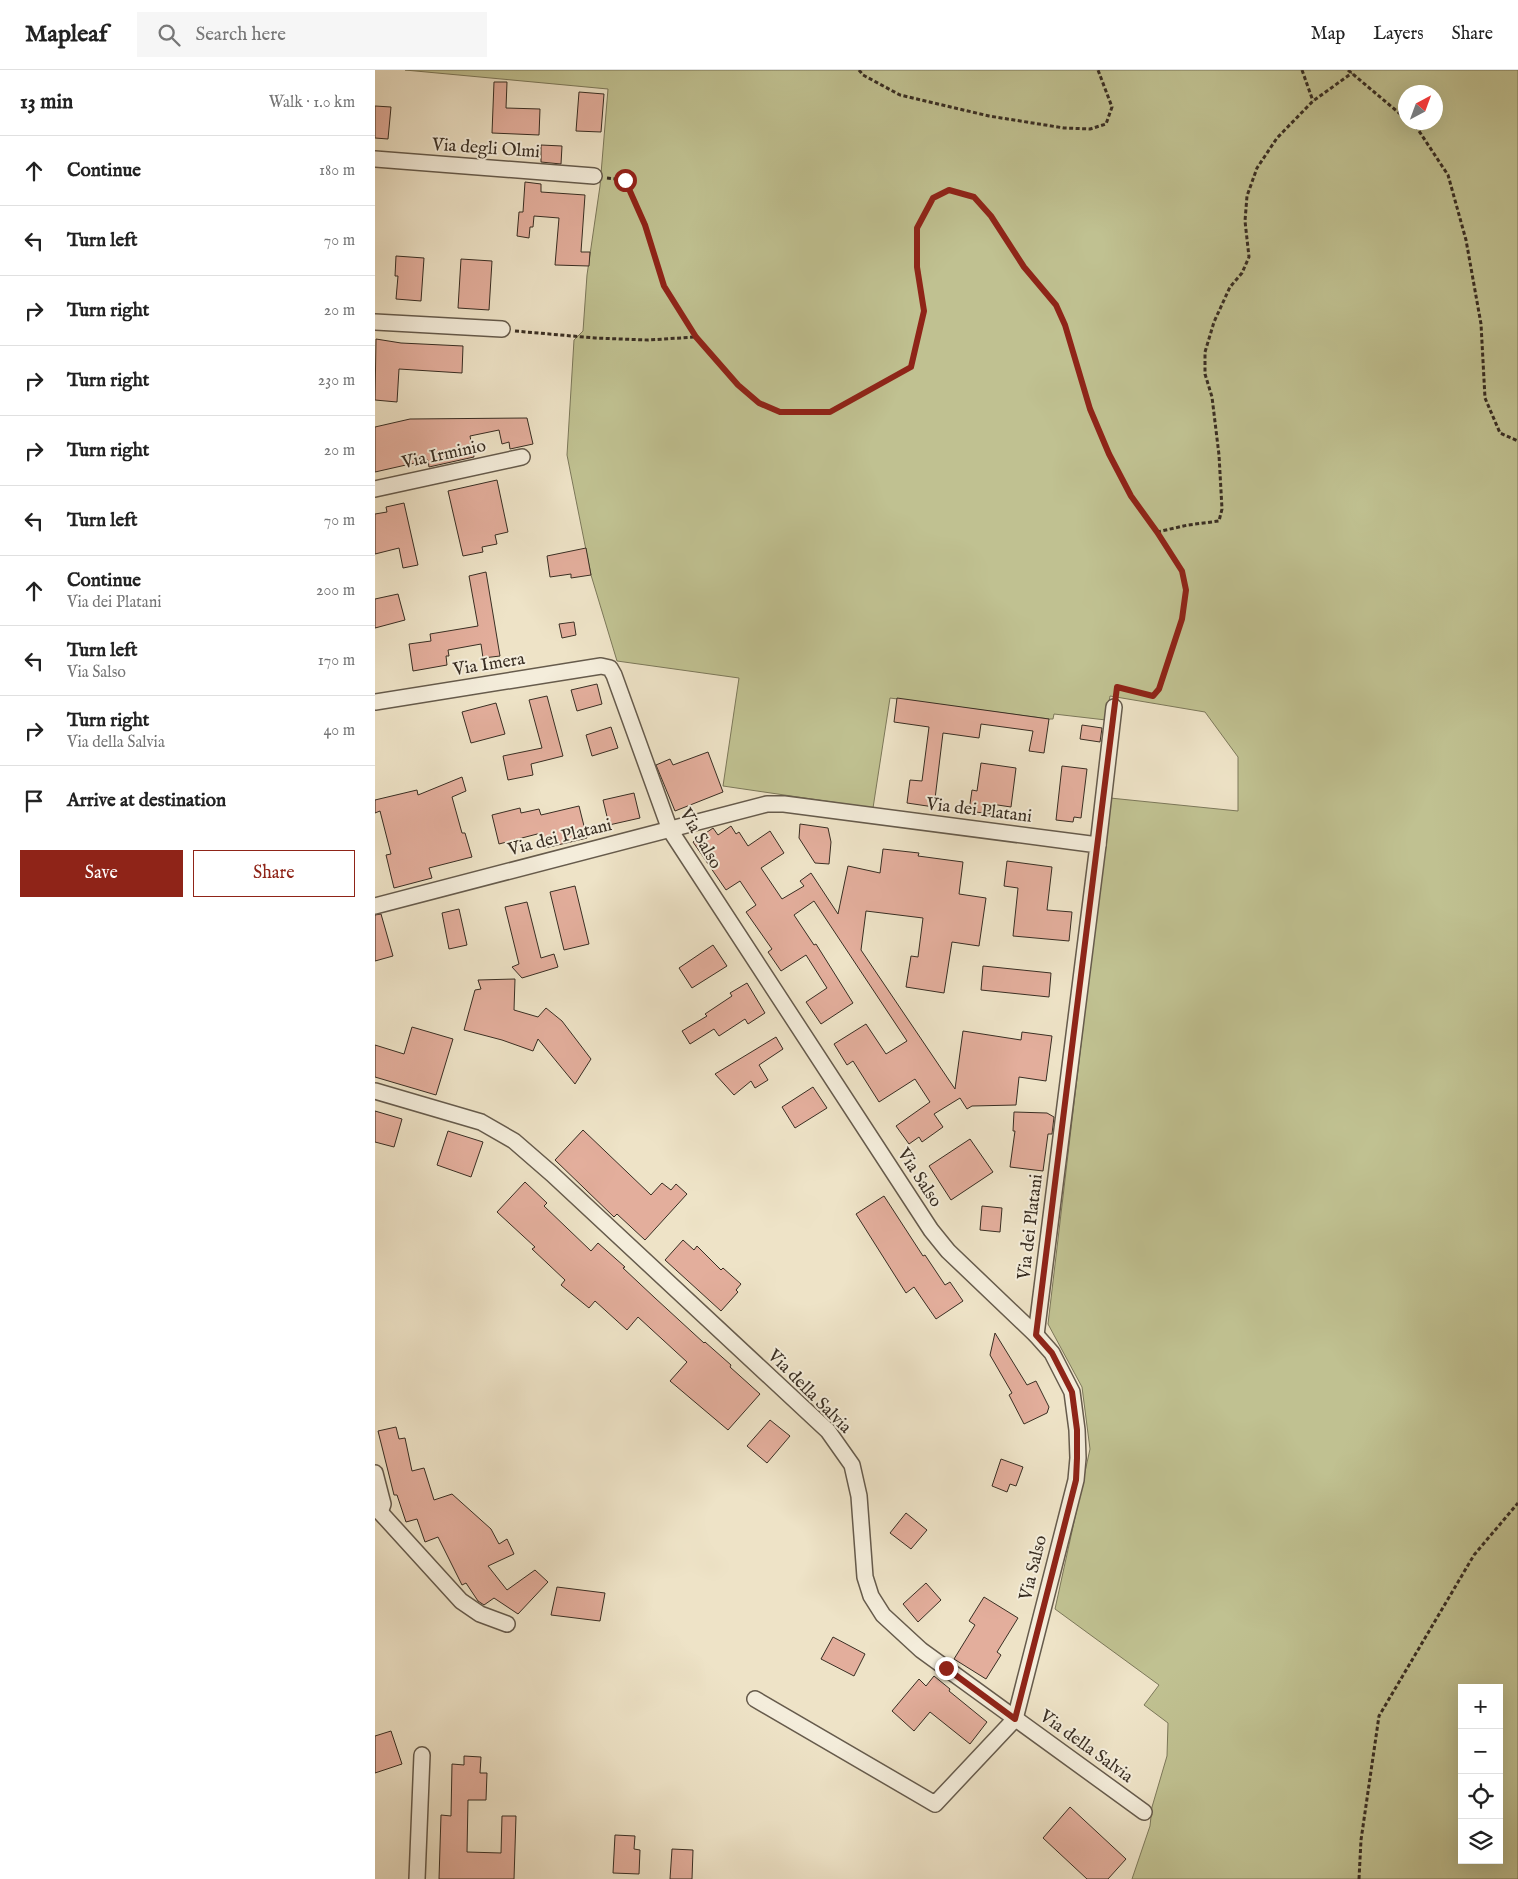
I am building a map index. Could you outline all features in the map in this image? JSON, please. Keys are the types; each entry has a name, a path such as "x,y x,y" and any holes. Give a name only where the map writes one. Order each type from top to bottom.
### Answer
{"street":[{"name":"Via degli Olmi","path":"375,159 595,176"},
{"path":"375,322 502,329"},
{"name":"Via Irminio","path":"375,489 522,457"},
{"name":"Via Imera","path":"375,702 601,666 610,668"},
{"name":"Via Salso","path":"610,668 670,830 931,1230 968,1271 1036,1335 1052,1353 1072,1392 1077,1430 1076,1480 1015,1719"},
{"path":"1098,845 1114,706"},
{"name":"Via dei Platani","path":"375,906 767,804 784,804 1098,845 1036,1335"},
{"name":"Via della Salvia","path":"375,1091 481,1122 514,1141 828,1432 852,1466 859,1496 865,1577 871,1596 883,1615 921,1650 1144,1812"},
{"path":"375,1473 383,1504 378,1511 461,1601 480,1614 507,1624"},
{"path":"755,1699 935,1804 1015,1719"},
{"path":"417,1879 422,1755"}],"path":[{"path":"859,70 863,75 900,95 989,116 1064,128 1090,129 1107,124 1112,107 1098,70"},
{"path":"1302,70 1313,101"},
{"path":"1157,532 1219,521 1222,509 1219,464 1212,397 1205,374 1205,352 1214,322 1230,287 1242,273 1249,257 1245,221 1246,204 1257,168 1277,138 1313,101 1350,71 1398,112"},
{"path":"1418,130 1447,175 1466,240 1481,324 1485,398 1500,433 1518,441"},
{"path":"595,176 625,180 645,225 664,286 696,337 738,385 759,403 780,412 830,412 911,367 924,311 917,267 917,228 933,198 949,190 974,197 991,216 1024,267 1056,305 1065,325 1090,409 1109,454 1131,496 1182,571 1186,590 1182,619 1159,689 1153,696 1117,687 1114,706"},
{"path":"502,329 648,340 696,337"},
{"path":"1359,1879 1361,1840 1379,1716 1474,1556 1518,1503"}],"green space":[{"path":"405,70 1518,70 1518,1879 1132,1879 1150,1826 1152,1807 1167,1756 1168,1723 1144,1705 1159,1685 1055,1609 1090,1449 1082,1387 1048,1324 1110,798 1238,811 1238,757 1205,712 1110,696 1106,720 1054,714 1053,719 1049,719 890,698 873,808 723,786 739,678 617,661 591,575 567,455 574,340 583,331 587,275 600,186 608,89"}],"building":[{"path":"494,82 507,82 506,108 540,109 539,135 492,133"},
{"path":"579,92 604,94 601,132 576,131"},
{"path":"375,106 391,107 388,139 375,138"},
{"path":"541,145 562,146 561,164 541,162"},
{"path":"525,182 541,184 541,192 585,195 581,252 590,252 589,266 555,265 559,218 534,216 529,238 517,236 519,212 523,212"},
{"path":"396,256 424,258 421,301 396,299 398,276 395,276"},
{"path":"461,259 492,261 489,310 458,308"},
{"path":"376,339 401,343 463,346 462,373 399,369 397,402 375,400"},
{"path":"527,418 533,444 510,449 509,442 502,444 499,430 470,436 474,457 429,467 428,460 375,472 375,427 410,419"},
{"path":"497,480 508,532 495,535 497,544 482,547 483,552 463,556 448,491"},
{"path":"404,503 418,565 403,568 399,548 375,554 375,514 387,512 386,507"},
{"path":"586,548 591,575 571,578 571,574 550,577 547,556"},
{"path":"486,572 500,656 483,658 481,644 448,650 449,656 446,656 447,665 413,671 409,644 431,641 430,634 478,626 469,576"},
{"path":"398,594 405,620 375,628 375,599"},
{"path":"574,622 576,635 562,638 559,624"},
{"path":"597,684 602,704 577,711 571,690"},
{"path":"547,696 563,756 531,764 533,775 508,780 503,756 542,748 529,700"},
{"path":"897,698 1049,719 1044,753 1029,751 1033,731 981,724 979,738 943,733 934,807 907,803 910,780 922,781 929,727 894,722"},
{"path":"496,703 505,734 471,743 462,712"},
{"path":"1082,725 1102,728 1100,742 1080,739"},
{"path":"611,727 618,748 592,756 586,735"},
{"path":"708,752 723,792 675,811 656,765 670,759 673,765"},
{"path":"981,763 1016,768 1011,807 991,804 990,814 969,811 972,790 977,791"},
{"path":"1062,766 1087,769 1081,818 1074,817 1073,822 1056,820"},
{"path":"462,777 466,791 452,797 462,833 465,833 472,857 429,868 432,878 394,888 386,855 391,854 380,811 375,813 375,800 417,790 418,795"},
{"path":"634,793 640,818 609,825 603,800"},
{"path":"579,806 587,838 545,848 541,833 499,844 492,815 520,808 521,813 539,809 541,815"},
{"path":"800,824 828,828 831,842 829,864 815,863 799,838"},
{"path":"731,826 736,834 739,832 748,846 770,831 784,853 761,868 782,899 804,886 800,881 811,873 838,914 848,866 880,873 883,849 919,853 918,856 963,862 959,894 986,898 979,946 952,942 944,993 906,987 911,956 918,957 923,918 866,911 861,950 955,1089 963,1031 1021,1040 1022,1032 1052,1036 1046,1081 1019,1077 1016,1105 972,1106 967,1109 960,1098 934,1114 943,1127 922,1142 919,1137 909,1144 896,1126 930,1102 915,1079 879,1102 853,1061 847,1065 834,1044 866,1024 886,1054 907,1041 814,901 794,915 814,945 816,944 853,1003 821,1024 806,1002 827,988 806,955 781,971 768,952 772,949 746,912 756,905 740,881 726,890 693,842 713,828 718,835"},
{"path":"1007,861 1052,867 1047,910 1072,912 1069,941 1013,936 1018,888 1004,886"},
{"path":"575,886 589,944 564,950 550,892"},
{"path":"527,902 541,958 554,954 558,967 522,978 512,967 519,964 505,907"},
{"path":"459,909 467,945 449,949 442,913"},
{"path":"381,914 393,956 375,961 375,915"},
{"path":"713,945 727,966 692,988 679,968"},
{"path":"983,966 1051,973 1049,997 981,990"},
{"path":"515,979 514,1010 538,1017 546,1008 562,1021 591,1059 575,1084 538,1039 533,1051 464,1030 475,990 481,989 478,980"},
{"path":"747,983 765,1013 748,1024 745,1019 719,1036 714,1029 690,1044 682,1031 707,1016 705,1014 732,996 730,993"},
{"path":"412,1027 453,1039 436,1095 375,1077 375,1045 404,1054"},
{"path":"776,1037 783,1049 759,1065 768,1080 755,1088 751,1081 734,1095 715,1074"},
{"path":"813,1087 827,1108 795,1128 782,1107"},
{"path":"375,1111 402,1119 394,1147 375,1142"},
{"path":"1014,1112 1047,1113 1054,1117 1052,1134 1048,1134 1043,1171 1010,1167 1015,1131 1013,1131"},
{"path":"583,1130 651,1195 662,1183 671,1190 676,1184 687,1194 645,1240 617,1214 614,1217 555,1160"},
{"path":"448,1131 483,1142 471,1177 437,1165"},
{"path":"970,1139 993,1172 951,1200 929,1166"},
{"path":"525,1182 547,1203 544,1206 591,1251 598,1243 760,1394 728,1430 670,1381 687,1362 638,1317 627,1330 595,1301 589,1308 561,1285 565,1280 532,1249 535,1247 497,1212"},
{"path":"884,1196 923,1256 925,1255 945,1285 950,1282 963,1301 936,1319 914,1287 906,1293 856,1214"},
{"path":"982,1206 1002,1208 1000,1232 980,1230"},
{"path":"683,1240 694,1250 697,1246 721,1270 723,1268 741,1284 736,1290 738,1292 721,1311 665,1260"},
{"path":"995,1333 1027,1385 1036,1381 1049,1407 1047,1413 1024,1424 1009,1395 1012,1393 990,1355"},
{"path":"770,1420 790,1436 767,1463 747,1446"},
{"path":"396,1427 399,1439 405,1438 412,1471 424,1468 434,1500 452,1494 491,1529 499,1544 507,1539 514,1554 488,1566 507,1590 535,1570 548,1582 518,1614 494,1598 484,1605 478,1601 466,1583 462,1585 438,1537 425,1542 417,1519 406,1522 397,1495 394,1495 378,1431"},
{"path":"1001,1459 1023,1467 1016,1486 1010,1484 1007,1492 992,1486"},
{"path":"906,1513 927,1530 911,1549 890,1533"},
{"path":"926,1583 941,1600 918,1622 903,1604"},
{"path":"557,1587 605,1593 600,1621 551,1615"},
{"path":"984,1597 1018,1618 997,1652 1001,1655 986,1679 954,1659 975,1625 969,1621"},
{"path":"833,1637 865,1654 854,1676 821,1659"},
{"path":"934,1676 987,1722 970,1744 930,1712 914,1731 892,1711 919,1679 926,1686"},
{"path":"391,1731 402,1764 375,1773 375,1736"},
{"path":"464,1756 481,1757 480,1773 487,1773 486,1800 468,1800 467,1852 501,1853 502,1816 516,1816 514,1879 439,1879 441,1815 451,1816 452,1764 464,1765"},
{"path":"1070,1807 1126,1859 1108,1879 1087,1879 1043,1838"},
{"path":"615,1835 635,1836 634,1849 640,1850 639,1874 613,1873"},
{"path":"672,1849 693,1850 692,1879 670,1879"}],"route":[{"path":"625,180 645,225 664,286 696,337 738,385 759,403 780,412 830,412 911,367 924,311 917,267 917,228 933,198 949,190 974,197 991,216 1024,267 1056,305 1065,325 1090,409 1109,454 1131,496 1182,571 1186,590 1182,619 1159,689 1153,696 1117,687 1036,1335 1052,1353 1072,1392 1077,1430 1076,1480 1015,1719 946,1668"}]}
